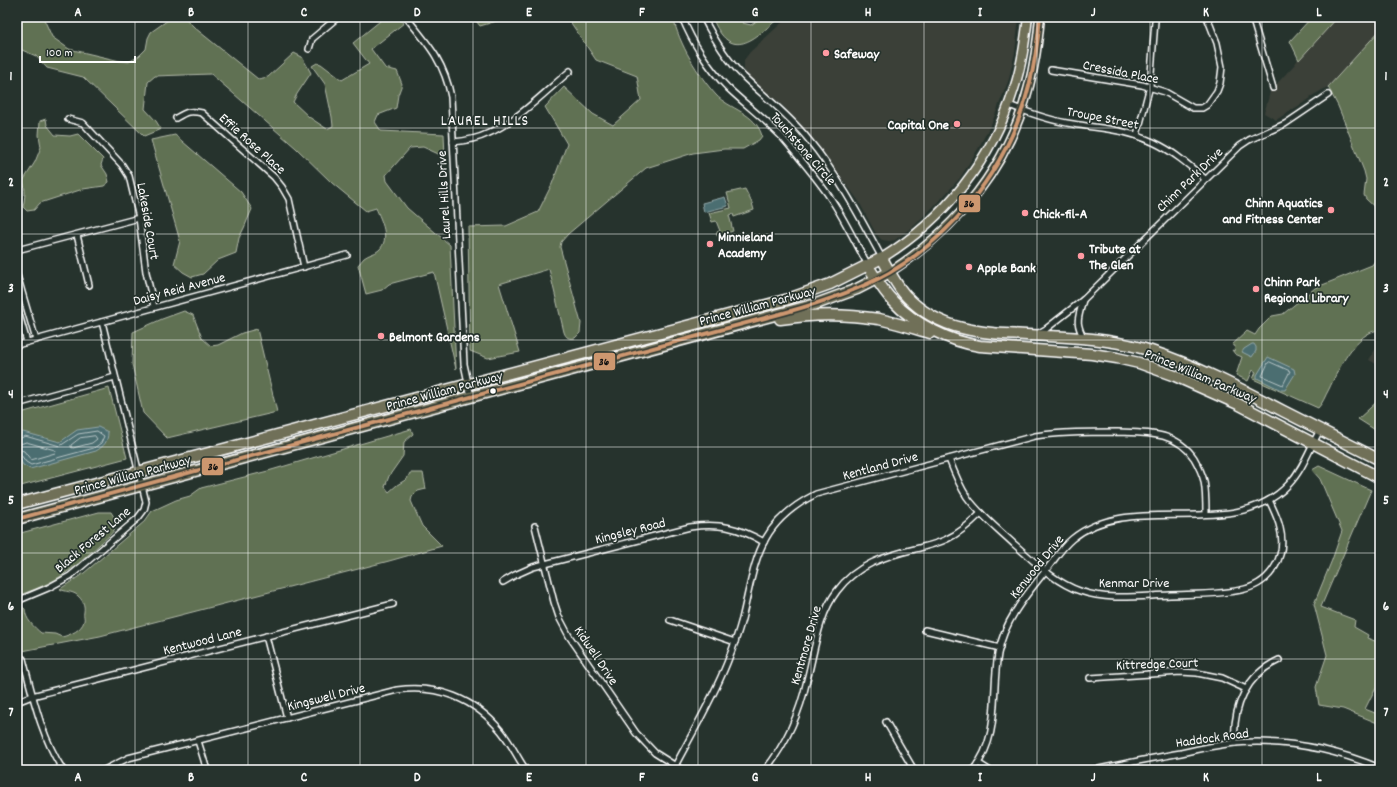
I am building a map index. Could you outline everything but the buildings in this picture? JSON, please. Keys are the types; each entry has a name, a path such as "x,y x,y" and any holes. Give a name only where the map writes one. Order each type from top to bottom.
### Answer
{"highway":[{"name":"Prince William Parkway","path":"17,504 791,298 830,284 882,258 901,290 913,303 925,312 943,321 964,329 986,333 1084,339 1150,350 1179,360 1380,460"},
{"name":"Prince William Parkway","path":"868,266 893,301 904,311 929,328 956,340 967,344 980,346 1092,354 1139,363 1174,376 1238,404 1380,478"},
{"name":"Prince William Parkway","path":"17,519 816,304 849,292 890,272"},
{"path":"743,324 816,316 856,317 878,319 896,323 956,340"}],"main road":[{"path":"882,258 908,241 927,225 957,194 985,154 996,134 1008,105 1021,63 1028,17"},
{"path":"890,272 926,247 946,230 974,197 996,166 1022,110 1034,66 1040,17"}],"street":[{"path":"309,49 312,39 338,17"},
{"name":"Laurel Hills Drive","path":"406,17 435,54 446,76 451,97 460,311 464,364 471,397"},
{"name":"Touchstone Circle","path":"682,17 692,38 717,76 782,137 818,180 832,200 868,266"},
{"name":"Touchstone Circle","path":"703,17 718,45 733,65 744,77 792,120 809,139 839,182 882,258"},
{"name":"Cressida Place","path":"1051,70 1150,86 1193,108 1202,108 1212,100 1220,83 1222,67 1217,44 1207,17"},
{"path":"1252,17 1273,88"},
{"path":"1137,135 1150,86 1155,21"},
{"path":"453,142 478,138 501,127 539,98 570,71"},
{"name":"Chinn Park Drive","path":"1032,335 1046,329 1083,300 1240,146 1249,140 1285,124 1328,95"},
{"name":"Troupe Street","path":"1008,105 1059,121 1120,130 1137,135 1178,156 1205,179"},
{"name":"Effie Rose Place","path":"176,118 192,111 202,113 278,182 289,199 304,267"},
{"name":"Lakeside Court","path":"68,119 83,123 122,165 129,176 139,218 146,272 154,307"},
{"path":"17,250 139,218"},
{"path":"77,235 89,285"},
{"name":"Daisy Reid Avenue","path":"17,345 347,255"},
{"path":"17,275 36,340"},
{"path":"1083,300 1078,327 1084,339"},
{"path":"17,308 27,342"},
{"name":"Black Forest Lane","path":"17,601 48,588 70,576 132,523 142,513 145,507 146,502 102,322"},
{"path":"17,404 115,377"},
{"name":"Kenwood Drive","path":"973,770 989,742 992,727 996,669 1000,648 1006,630 1014,613 1045,571 1072,540 1080,533 1101,523 1127,518 1237,512 1251,508 1269,500 1288,485 1296,475 1320,430"},
{"name":"Kentland Drive","path":"675,766 721,676 735,642 742,620 754,564 764,542 784,515 816,494 1018,440 1049,434 1091,432 1156,434 1174,440 1180,444 1193,457 1198,465 1204,480 1206,514"},
{"name":"Kenmar Drive","path":"949,459 968,498 981,513 1045,571 1067,586 1100,596 1118,597 1210,593 1246,589 1258,583 1265,578 1276,565 1282,549 1280,528 1269,500"},
{"name":"Kentmore Drive","path":"765,770 781,747 795,718 808,679 821,621 830,600 837,590 846,580 865,566 891,555 948,539 962,530 981,513"},
{"name":"Kingsley Road","path":"503,582 528,569 545,564 702,525 734,528 764,542"},
{"name":"Kidwell Drive","path":"535,526 554,602 559,617 569,636 636,734 655,753 682,770"},
{"name":"Kentwood Lane","path":"17,702 32,696 393,604"},
{"path":"670,620 735,642"},
{"path":"925,630 1000,648"},
{"path":"266,636 287,718"},
{"path":"23,659 43,732 63,770"},
{"path":"1235,743 1235,721 1246,689 1256,675 1264,668 1279,660"},
{"name":"Kittredge Court","path":"1090,678 1181,672 1197,673 1222,678 1246,689"},
{"name":"Kingswell Drive","path":"104,770 128,758 397,690 419,688 441,691 460,698 472,705 492,721 509,743 526,770"},
{"path":"886,722 914,770"},
{"path":"198,741 207,770"},
{"name":"Haddock Road","path":"1094,770 1235,743 1299,745 1346,755 1380,768"},
{"path":"978,763 989,770"}],"shaded area":[{"path":"788,17 1019,17 1015,52 1009,79 993,120 978,149 960,178 943,197 915,225 895,240 882,240 876,234 858,200 810,136 784,107 747,75 744,70 744,60 750,52"},
{"path":"1330,17 1380,17 1380,30 1338,76 1338,81 1310,97 1311,98 1276,120 1264,113 1270,91 1295,64 1308,42"},
{"path":"1380,341 1380,366 1369,360"}],"green space":[{"path":"17,17 43,17 52,37 69,49 129,62 139,56 146,49 151,32 168,20 169,17 184,17 195,28 258,79 268,77 294,53 302,57 311,73 293,102 309,117 327,129 333,126 325,84 312,66 317,63 321,64 342,80 369,64 353,43 385,17 397,17 404,23 371,49 385,68 397,71 402,84 398,95 396,108 378,115 375,122 381,131 444,134 445,157 423,147 410,148 386,175 387,181 407,208 450,245 456,369 434,272 389,284 382,290 366,294 358,265 364,258 376,252 383,246 385,235 376,208 366,211 332,183 296,148 211,74 155,76 148,82 145,109 161,129 144,136 83,77 47,68 36,56 22,50 17,50"},
{"path":"473,17 510,17 480,26"},
{"path":"567,17 673,17 684,48 696,69 721,100 742,112 754,122 759,128 762,136 759,140 743,149 724,149 693,153 646,168 568,234 561,242 560,247 581,323 580,333 575,338 568,338 564,332 549,269 499,284 520,352 488,358 470,351 468,227 506,226 538,212 552,184 567,144 545,107 564,87 593,114 613,125 641,100 637,76 596,60"},
{"path":"712,17 739,17 743,23 751,25 762,17 780,17 752,39 743,43 735,43 727,40 719,31"},
{"path":"1312,17 1338,17 1299,60 1290,41"},
{"path":"1380,30 1380,212 1366,199 1364,195 1366,179 1364,171 1338,106 1328,87"},
{"path":"46,119 47,125 55,135 70,136 78,134 103,159 101,165 107,174 109,182 104,186 83,189 40,203 34,210 27,211 23,207 25,187 23,181 35,162 41,147 39,135 40,121"},
{"path":"175,135 241,192 252,209 239,238 236,253 218,260 203,274 192,277 183,272 174,264 180,241 151,140"},
{"path":"745,189 754,210 734,217 733,214 729,215 733,231 717,236 717,232 720,231 716,221 712,222 709,213 731,208 727,193"},
{"path":"1380,254 1380,330 1371,332 1356,344 1337,372 1323,402 1318,408 1253,379 1256,372 1253,370 1248,381 1236,375 1242,357 1235,354 1232,350 1234,351 1235,346 1232,345 1247,331 1255,335 1272,316 1283,314 1315,288 1372,265"},
{"path":"184,311 193,315 202,338 211,346 218,345 242,333 257,329 277,412 167,438 143,413 132,364 133,332"},
{"path":"109,388 127,458 17,487 17,414"},
{"path":"1380,399 1380,433 1358,419"},
{"path":"411,429 413,434 404,442 403,456 389,476 385,487 389,492 407,479 410,473 423,473 426,489 418,491 412,497 411,501 422,526 442,546 100,636 17,652 17,607 18,609 22,607 25,609 28,619 41,633 55,634 62,637 81,627 84,620 84,607 82,601 75,594 60,589 84,573 145,521 152,511 176,500 190,496 201,488 268,471"},
{"path":"1319,466 1371,490 1321,607 1355,620 1354,627 1368,635 1367,638 1380,643 1380,679 1365,709 1380,715 1380,724 1343,709 1319,705 1316,687 1327,655 1314,604 1342,531 1320,479 1312,470"},
{"path":"99,512 111,512 116,521 115,529 82,560 59,578 17,596 17,534"}],"water":[{"path":"725,197 728,206 704,212 702,203"},
{"path":"1252,344 1256,347 1256,351 1252,357 1242,352"},
{"path":"1268,357 1294,369 1295,374 1285,390 1281,390 1257,378 1257,375"},
{"path":"98,427 108,432 108,435 105,443 96,451 30,469 23,465 17,454 18,436 23,432 60,442 77,430"}],"transit line":[{"name":"36","path":"17,519 787,312 840,296 865,285 889,273 914,257 937,238 958,217 994,168 1009,142 1020,115 1029,86 1036,52 1040,17"}],"place":[{"name":"Safeway","path":"826,53"},
{"name":"Capital One","path":"957,124"},
{"name":"Chinn Aquatics and Fitness Center","path":"1331,210"},
{"name":"Chick-fil-A","path":"1025,213"},
{"name":"Minnieland Academy","path":"710,244"},
{"name":"Tribute at The Glen","path":"1081,256"},
{"name":"Apple Bank","path":"969,267"},
{"name":"Chinn Park Regional Library","path":"1256,289"},
{"name":"Belmont Gardens","path":"381,336"}],"district":[{"name":"LAUREL HILLS","path":"485,120"}]}
